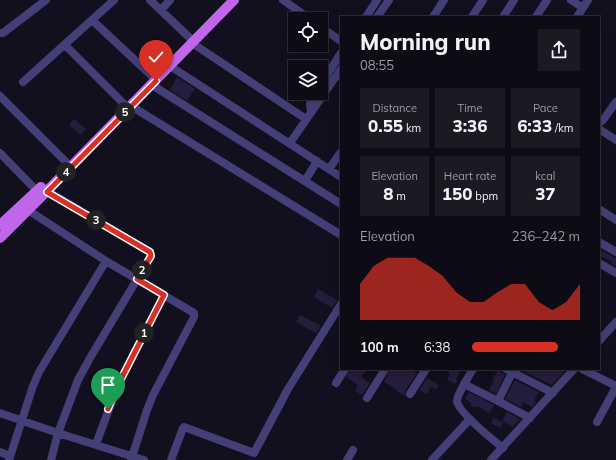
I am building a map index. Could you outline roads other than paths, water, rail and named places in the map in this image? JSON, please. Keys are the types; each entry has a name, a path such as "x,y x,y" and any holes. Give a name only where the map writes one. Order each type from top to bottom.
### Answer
{"main road":[{"path":"152,81 170,66 226,0"},
{"path":"0,225 42,191 128,106 191,40 234,0"},
{"path":"0,238 28,210 66,162 128,106"}],"street":[{"path":"0,33 3,33 46,0"},
{"path":"23,82 114,0"},
{"path":"150,0 191,40 309,115"},
{"path":"161,10 170,0"},
{"path":"284,0 300,12"},
{"path":"367,16 377,0"},
{"path":"378,16 389,0"},
{"path":"434,16 444,0"},
{"path":"473,16 483,0"},
{"path":"504,16 514,0"},
{"path":"537,16 547,0"},
{"path":"571,0 583,8"},
{"path":"578,16 588,0"},
{"path":"92,20 152,81 340,203"},
{"path":"328,32 340,40"},
{"path":"64,45 128,106 340,234"},
{"path":"328,73 340,55"},
{"path":"170,66 340,176"},
{"path":"290,143 340,69"},
{"path":"0,96 66,162"},
{"path":"309,115 312,100"},
{"path":"600,122 616,102"},
{"path":"600,130 616,140"},
{"path":"0,153 42,191 150,252 151,256 78,380 58,433 51,460"},
{"path":"329,169 340,153"},
{"path":"305,181 317,161"},
{"path":"28,210 106,261 194,313 153,395 132,458"},
{"path":"600,210 616,220"},
{"path":"600,243 616,252"},
{"path":"0,452 9,458 39,372 106,261"},
{"path":"600,264 616,273"},
{"path":"96,444 118,385 164,295"},
{"path":"171,460 184,427 254,453 288,389 340,306"},
{"path":"600,340 616,322"},
{"path":"336,383 344,370"},
{"path":"367,398 384,370"},
{"path":"410,394 425,370"},
{"path":"471,370 457,398 458,405 470,419 503,448"},
{"path":"498,402 510,370 553,393"},
{"path":"491,460 573,370"},
{"path":"584,370 616,386 597,422"},
{"path":"464,384 530,418"},
{"path":"0,413 58,433 96,444 132,458 144,460"},
{"path":"432,460 470,419"},
{"path":"347,460 353,450"}]}
